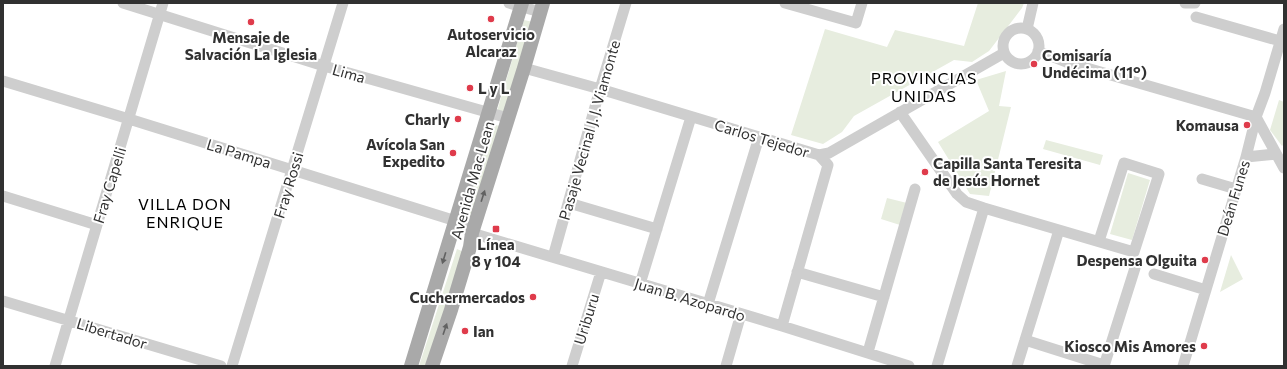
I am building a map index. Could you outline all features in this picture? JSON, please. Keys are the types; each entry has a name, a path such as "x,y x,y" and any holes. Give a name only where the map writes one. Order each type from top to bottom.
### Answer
{"main road":[{"name":"Avenida Mac Lean","path":"411,366 488,112 517,4"},
{"name":"Avenida Mac Lean","path":"432,366 451,310 470,247 472,233 524,68 541,8"}],"street":[{"name":"Lima","path":"123,3 324,66 508,118"},
{"name":"Fray Capelli","path":"55,366 163,3"},
{"name":"Fray Rossi","path":"232,366 343,3"},
{"name":"Pasaje Vecinal J. J. Viamonte","path":"553,257 600,89 626,3"},
{"path":"785,3 856,23 862,3"},
{"path":"1027,29 1033,3"},
{"path":"1185,3 1195,3"},
{"path":"517,4 541,8"},
{"path":"1196,18 1280,41"},
{"path":"1016,28 1027,29 1037,38 1039,46 1038,51 1033,59 1024,64 1015,63 1004,53 1003,43 1008,34 1016,28"},
{"name":"Deán Funes","path":"1183,366 1246,157 1256,117 1284,29"},
{"path":"1038,51 1066,62 1256,117 1284,168"},
{"name":"Carlos Tejedor","path":"524,68 600,89 819,155 829,153 1004,53"},
{"name":"La Pampa","path":"3,81 292,169 456,221 472,233"},
{"path":"900,112 957,194 966,202 1134,252 1159,174 1124,163 1099,241"},
{"path":"640,284 691,116"},
{"path":"708,304 759,137"},
{"path":"1246,157 1276,154"},
{"path":"782,326 828,165 819,155"},
{"path":"1202,179 1236,189"},
{"path":"868,352 915,189"},
{"path":"3,196 97,225"},
{"path":"569,203 657,229"},
{"path":"937,366 984,208"},
{"path":"1017,366 1059,230"},
{"name":"Juan B. Azopardo","path":"472,233 868,352 909,366"},
{"path":"1024,340 1104,365 1135,268"},
{"name":"Uriburu","path":"572,366 601,272"},
{"path":"797,272 884,296"},
{"path":"1154,274 1206,290"},
{"name":"Libertador","path":"3,301 221,366"},
{"path":"730,363 741,314"}],"shaded area":[{"path":"978,3 1024,3 1022,8 989,51 972,62 954,60 854,116 842,132 823,144 791,135 825,29 887,47 895,30 964,46"},
{"path":"524,20 533,22 505,114 497,111"},
{"path":"1006,71 999,106 1011,107 989,196 970,194 938,142 989,111 976,80"},
{"path":"1279,100 1284,102 1284,144 1282,146 1270,130"},
{"path":"491,124 500,126 472,218 464,215"},
{"path":"1046,140 1103,155 1100,165 1043,149"},
{"path":"1128,173 1150,180 1132,240 1110,234"},
{"path":"887,198 907,203 900,225 881,219"},
{"path":"457,249 464,252 427,366 419,366"},
{"path":"1231,255 1243,279 1220,292"}],"place":[{"name":"Autoservicio Alcaraz","path":"491,19"},
{"name":"Mensaje de Salvación La Iglesia","path":"251,22"},
{"name":"Comisaría Undécima (11°)","path":"1034,64"},
{"name":"L y L","path":"470,88"},
{"name":"Charly","path":"458,119"},
{"name":"Komausa","path":"1247,125"},
{"name":"Avícola San Expedito","path":"453,153"},
{"name":"Capilla Santa Teresita de Jesús Hornet","path":"925,172"},
{"name":"Línea 8 y 104","path":"496,229"},
{"name":"Despensa Olguita","path":"1205,260"},
{"name":"Cuchermercados","path":"533,297"},
{"name":"Ian","path":"465,331"},
{"name":"Kiosco Mis Amores","path":"1204,346"}],"district":[{"name":"PROVINCIAS UNIDAS","path":"924,86"},
{"name":"VILLA DON ENRIQUE","path":"185,212"}]}
